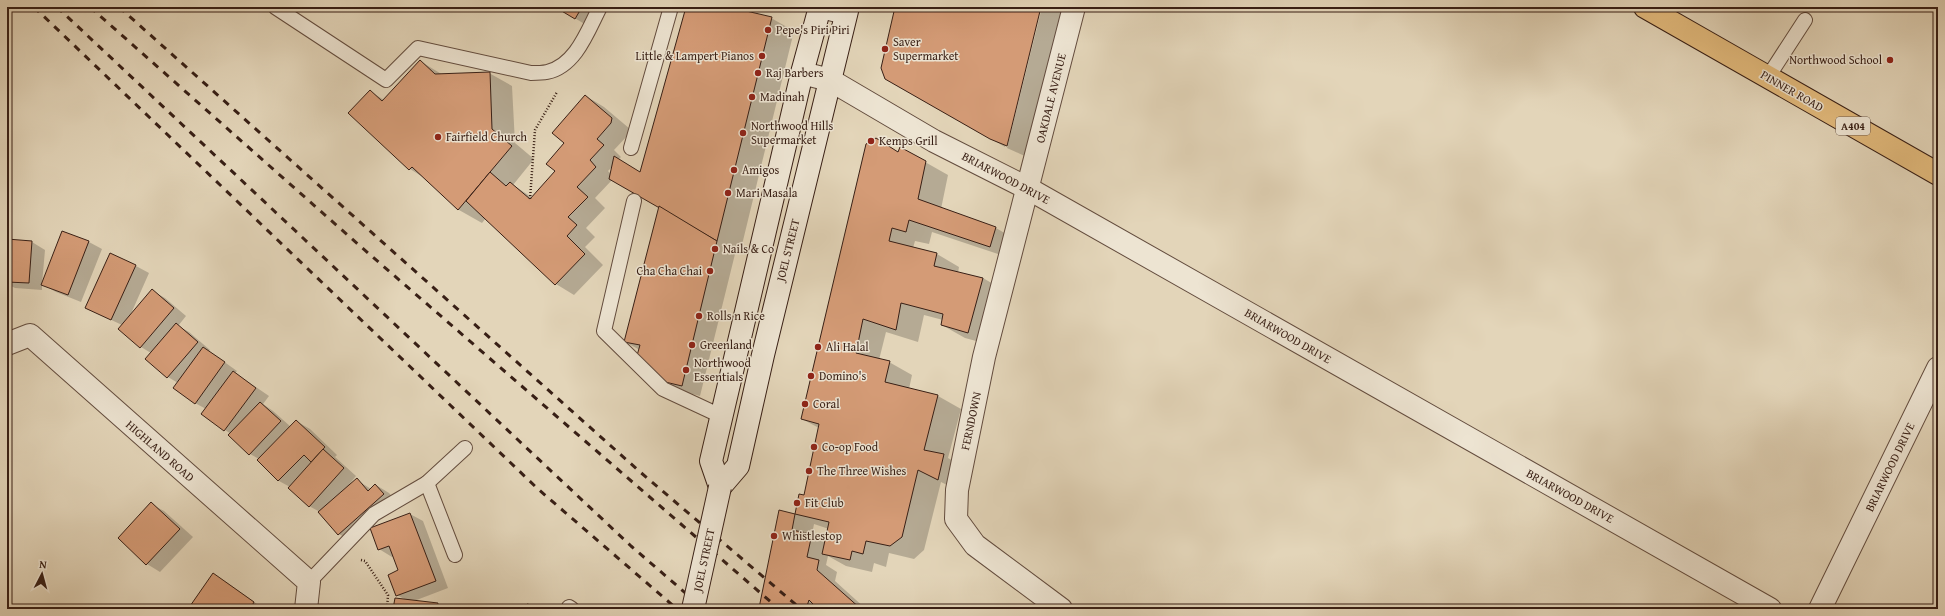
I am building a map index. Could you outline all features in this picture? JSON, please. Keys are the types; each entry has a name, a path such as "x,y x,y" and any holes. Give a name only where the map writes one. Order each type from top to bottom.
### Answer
{"main road":[{"name":"PINNER ROAD","path":"1645,7 1938,174"}],"street":[{"path":"720,487 711,461 802,73 820,7 847,10"},
{"name":"OAKDALE AVENUE","path":"1029,189 1074,7"},
{"name":"JOEL STREET","path":"693,609 720,487 738,466 763,355 847,10"},
{"name":"BRIARWOOD DRIVE","path":"802,73 830,80 934,140 1029,189 1770,609"},
{"name":"FERNDOWN","path":"1029,189 984,357 956,490 956,520 975,545 1061,609"},
{"name":"HIGHLAND ROAD","path":"7,344 30,335 309,582"},
{"name":"BRIARWOOD DRIVE","path":"1820,609 1938,368"},
{"path":"306,609 309,582"}],"lane":[{"path":"275,7 386,80 418,48 531,73 547,72 571,59 600,7"},
{"path":"631,148 671,7"},
{"path":"1768,77 1805,20"},
{"path":"634,201 604,331 662,389 721,416"},
{"path":"309,582 374,514 427,483 465,448"},
{"path":"427,483 455,555"}],"path":[{"path":"530,199 535,130 557,96 564,64"},
{"path":"333,557 365,561 388,595 387,609"}],"building":[{"path":"555,7 582,7 575,19"},
{"path":"686,7 729,7 772,17 717,241 609,179 614,156 640,172"},
{"path":"895,7 1041,7 1007,146 990,139 885,79 881,68"},
{"name":"Fairfield Church","path":"420,60 435,74 490,72 492,129 512,146 458,210 412,167 409,170 348,113 370,90 382,101"},
{"path":"585,95 612,118 611,123 597,139 604,145 590,160 596,167 577,187 588,197 568,217 577,225 567,236 585,254 555,285 466,201 490,172 506,186 510,182 530,199 555,171 546,164 564,143 552,133"},
{"path":"876,138 898,152 900,147 926,161 918,199 996,227 990,247 909,220 906,232 892,228 889,241 937,253 934,266 983,278 968,333 941,325 943,314 901,303 896,330 863,319 856,353 890,361 885,382 938,395 924,450 944,454 938,480 918,470 902,537 890,546 866,541 863,554 852,551 850,560 822,554 829,522 795,514 799,494 804,495 819,424 801,419 866,144"},
{"path":"659,206 717,241 682,386 661,381 636,359 640,345 624,342"},
{"path":"62,231 89,241 68,295 41,285"},
{"path":"7,239 32,241 29,283 7,282"},
{"path":"110,253 136,265 111,320 85,308"},
{"path":"152,289 174,308 140,348 118,329"},
{"path":"176,323 198,342 167,378 145,359"},
{"path":"203,347 225,362 195,404 173,388"},
{"path":"233,371 256,388 224,431 201,414"},
{"path":"260,402 281,421 249,455 228,435"},
{"path":"296,420 325,447 311,462 304,455 278,481 257,460"},
{"path":"323,449 344,468 309,507 288,488"},
{"path":"357,478 368,491 375,484 384,494 338,535 318,512"},
{"path":"151,502 180,529 146,565 118,538"},
{"path":"779,510 795,514 792,530 812,534 807,557 819,560 817,570 861,609 818,609 809,600 806,609 759,608"},
{"path":"410,513 436,581 396,596 388,575 398,570 389,546 378,550 370,528"},
{"path":"213,573 254,602 250,609 188,609"},
{"path":"395,598 438,603 437,609 393,609"},
{"path":"527,604 548,609 526,609"}],"railway":[{"path":"34,7 538,489 677,609"},
{"path":"57,7 631,546 704,609"},
{"path":"90,7 360,246 779,609"},
{"path":"119,7 639,471 801,609"}],"place":[{"name":"Pepe's Piri Piri","path":"768,30"},
{"name":"Saver Supermarket","path":"885,49"},
{"name":"Little & Lampert Pianos","path":"762,56"},
{"name":"Northwood School","path":"1890,60"},
{"name":"Raj Barbers","path":"758,73"},
{"name":"Madinah","path":"752,97"},
{"name":"Northwood Hills Supermarket","path":"743,133"},
{"name":"Fairfield Church","path":"438,137"},
{"name":"Kemps Grill","path":"871,141"},
{"name":"Amigos","path":"734,170"},
{"name":"Mari Masala","path":"728,193"},
{"name":"Nails & Co","path":"715,249"},
{"name":"Cha Cha Chai","path":"710,271"},
{"name":"Rolls n Rice","path":"699,316"},
{"name":"Greenland","path":"692,345"},
{"name":"Ali Halal","path":"818,347"},
{"name":"Northwood Essentials","path":"686,370"},
{"name":"Domino's","path":"811,376"},
{"name":"Coral","path":"805,404"},
{"name":"Co-op Food","path":"814,447"},
{"name":"The Three Wishes","path":"809,471"},
{"name":"Fit Club","path":"797,503"},
{"name":"Whistlestop","path":"774,536"}]}
